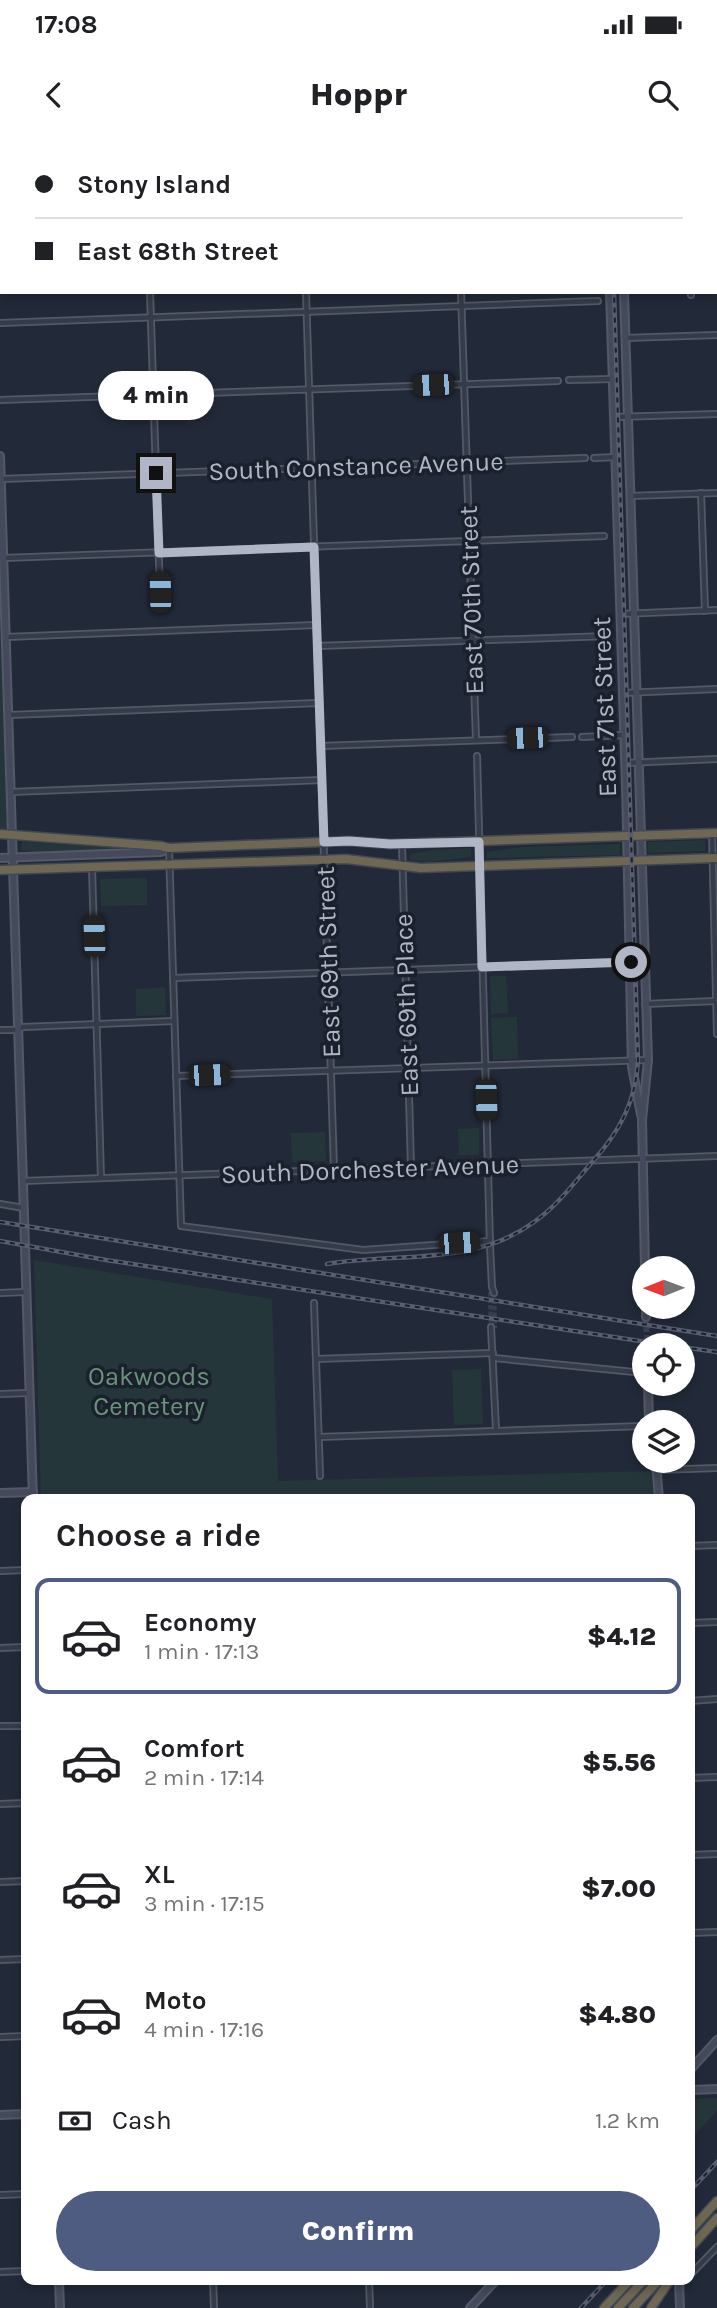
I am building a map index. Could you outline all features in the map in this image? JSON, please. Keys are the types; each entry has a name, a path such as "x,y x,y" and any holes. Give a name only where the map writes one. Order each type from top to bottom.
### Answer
{"highway":[{"path":"0,834 169,848 324,842 479,842 714,833"},
{"path":"0,870 324,860 358,860 402,867 715,858"},
{"path":"695,2225 717,2201"},
{"path":"695,2242 717,2218"},
{"path":"604,2308 625,2285"},
{"path":"618,2308 639,2285"},
{"path":"634,2308 655,2285"},
{"path":"651,2308 667,2285"}],"main road":[{"name":"East 71st Street","path":"610,294 632,1060 642,1120"},
{"name":"East 71st Street","path":"624,294 648,1060 642,1120 645,1256"},
{"path":"0,456 33,1494"},
{"path":"0,858 162,852 169,848"},
{"path":"657,1473 659,1494"},
{"path":"0,1493 21,1495"},
{"path":"695,2064 717,2040"},
{"path":"695,2090 717,2089"},
{"path":"0,2115 21,2114"},
{"path":"58,2285 60,2308"},
{"path":"680,2308 681,2285"},
{"path":"470,2308 490,2286"}],"street":[{"path":"150,294 160,592"},
{"name":"East 69th Street","path":"306,294 334,1170"},
{"name":"East 70th Street","path":"461,294 476,740"},
{"path":"0,323 598,301"},
{"path":"625,338 717,335"},
{"path":"569,380 613,379"},
{"path":"0,400 558,380"},
{"path":"614,418 717,414"},
{"path":"594,458 616,457"},
{"name":"South Constance Avenue","path":"1,479 585,458"},
{"path":"701,493 705,611"},
{"path":"630,496 717,493"},
{"path":"618,536 631,536"},
{"path":"3,558 604,537"},
{"path":"621,614 717,610"},
{"path":"6,637 317,625"},
{"path":"317,646 608,636"},
{"path":"623,693 717,689"},
{"path":"9,715 319,703"},
{"path":"582,737 624,735"},
{"path":"321,746 572,737"},
{"path":"477,756 492,1291"},
{"path":"625,763 717,759"},
{"path":"11,792 322,780"},
{"path":"714,833 717,1034"},
{"name":"East 69th Place","path":"402,844 411,1167"},
{"path":"169,848 181,1226 363,1250 490,1241"},
{"path":"92,867 101,1178"},
{"path":"173,978 631,962"},
{"path":"645,1004 717,1001"},
{"path":"0,1030 174,1021"},
{"path":"176,1076 648,1060"},
{"name":"South Dorchester Avenue","path":"23,1181 717,1156"},
{"path":"0,1204 24,1208"},
{"path":"0,1293 26,1292"},
{"path":"314,1303 320,1476"},
{"path":"493,1329 496,1430"},
{"path":"316,1359 493,1355 632,1372"},
{"path":"0,1394 30,1393"},
{"path":"319,1437 632,1426"},
{"path":"695,1469 717,1468"},
{"path":"695,1546 717,1545"},
{"path":"0,1571 21,1570"},
{"path":"695,1623 717,1622"},
{"path":"0,1648 21,1647"},
{"path":"695,1701 717,1699"},
{"path":"0,1726 21,1726"},
{"path":"695,1778 717,1777"},
{"path":"0,1804 21,1803"},
{"path":"695,1855 717,1854"},
{"path":"0,1882 21,1881"},
{"path":"695,1933 717,1932"},
{"path":"0,1960 21,1959"},
{"path":"0,2037 21,2036"},
{"path":"0,2195 21,2194"},
{"path":"695,2270 717,2247"},
{"path":"0,2272 21,2271"},
{"path":"213,2285 214,2308"},
{"path":"369,2285 370,2308"}],"green space":[{"path":"0,601 7,828 4,831 0,830"},
{"path":"705,840 705,851 648,853 648,842"},
{"path":"22,842 116,848 116,851 32,852 21,850"},
{"path":"620,844 620,855 487,858 487,852 523,847"},
{"path":"471,848 471,857 430,862 410,860 410,854"},
{"path":"147,878 147,905 101,906 100,879"},
{"path":"490,976 506,976 508,1013 491,1014"},
{"path":"165,987 166,1015 136,1016 136,989"},
{"path":"517,1017 518,1059 493,1060 491,1018"},
{"path":"479,1128 479,1155 459,1155 458,1129"},
{"path":"325,1132 326,1161 292,1162 291,1133"},
{"name":"Oakwoods Cemetery","path":"34,1260 272,1299 278,1481 632,1472 652,1473 653,1494 41,1494"},
{"path":"481,1369 483,1424 454,1425 452,1370"},
{"path":"717,2098 717,2111 695,2135 695,2099"}],"tunnel":[{"path":"490,1292 491,1327"},
{"path":"494,1293 495,1328"},
{"path":"646,1320 647,1333"}],"railway":[{"path":"327,1264 460,1252 486,1246 510,1236 550,1209 603,1150 619,1127 634,1089 638,1060 614,294"},
{"path":"0,1222 717,1336"},
{"path":"0,1241 106,1260 632,1340"},
{"path":"695,1349 717,1352"},
{"path":"695,2186 717,2162"},
{"path":"581,2308 602,2285"}],"route":[{"path":"156,473 159,553 314,547 324,842 479,842 482,967 631,962"}]}
